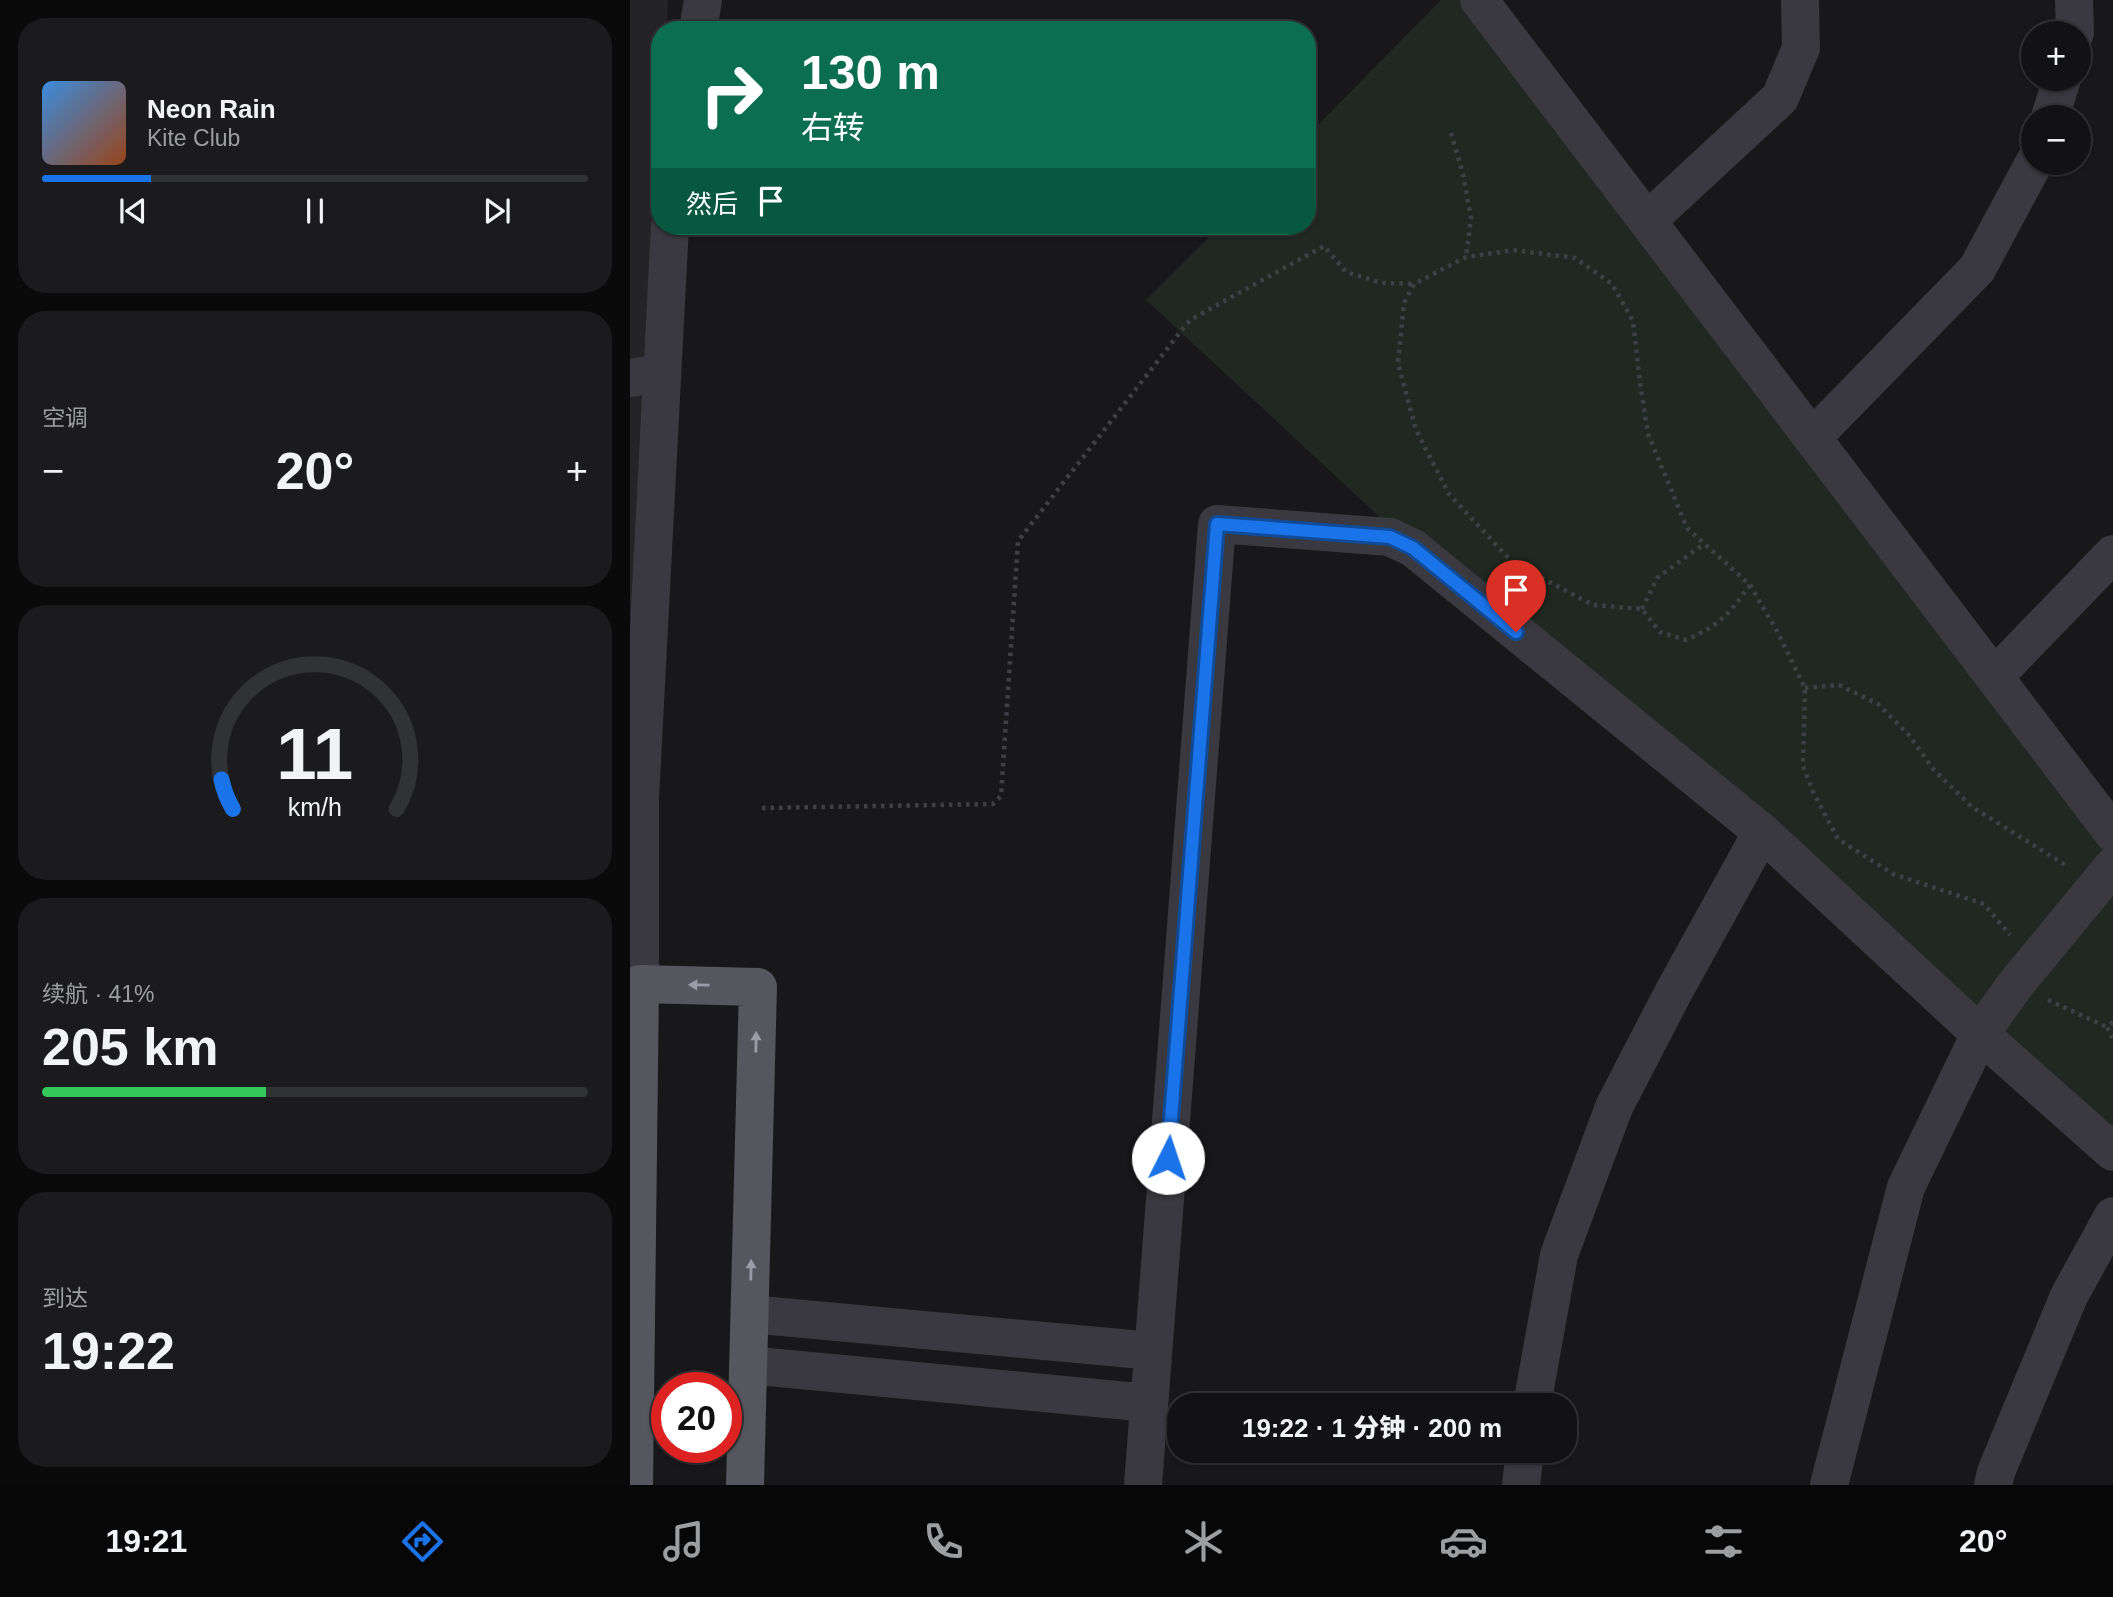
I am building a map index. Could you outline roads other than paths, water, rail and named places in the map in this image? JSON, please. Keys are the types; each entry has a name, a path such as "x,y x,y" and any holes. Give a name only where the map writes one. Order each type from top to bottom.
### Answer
{"main road":[{"path":"634,1485 640,984 758,987 745,1485"}],"street":[{"path":"700,21 703,0"},
{"path":"1479,0 2113,833"},
{"path":"1647,221 1780,98 1801,48 1800,0"},
{"path":"2074,0 2075,21"},
{"path":"1812,438 1977,269 2028,175"},
{"path":"640,984 635,799 646,376 669,235"},
{"path":"1143,1485 1217,524 1390,537 1413,548 1762,832 1980,1034 2113,1152"},
{"path":"1994,677 2113,554"},
{"path":"1534,1393 1559,1255 1614,1107 1762,832"},
{"path":"1829,1485 1906,1187 1980,1034 2024,974 2105,875"},
{"path":"1993,1485 2069,1296 2113,1216"},
{"path":"750,1314 1153,1351"},
{"path":"748,1365 1149,1404"},
{"path":"1521,1485 1524,1463"}]}
